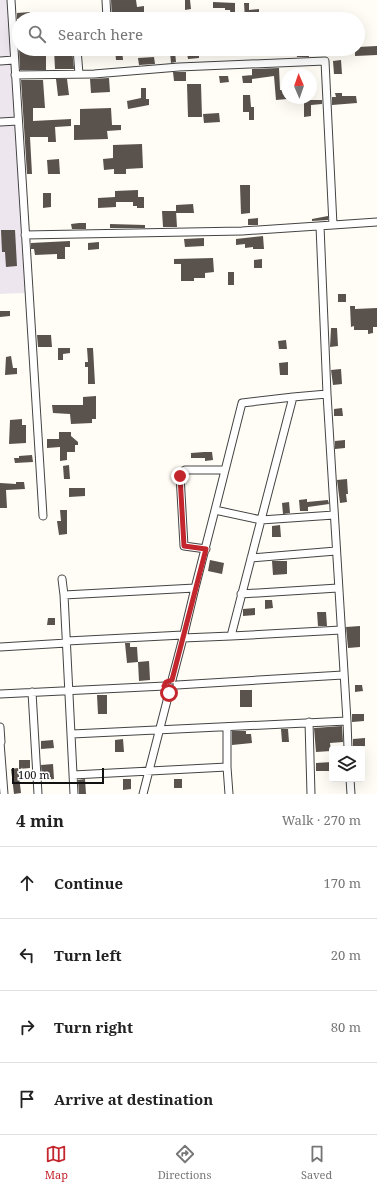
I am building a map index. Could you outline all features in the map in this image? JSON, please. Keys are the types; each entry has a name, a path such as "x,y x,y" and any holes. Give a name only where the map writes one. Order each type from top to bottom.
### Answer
{"street":[{"path":"11,0 12,20"},
{"path":"106,0 107,12"},
{"path":"14,56 43,516"},
{"path":"78,56 79,74"},
{"path":"0,61 14,60"},
{"path":"15,75 79,74 324,61 333,225"},
{"path":"0,122 18,121"},
{"path":"25,236 242,231 377,222"},
{"path":"320,226 327,394 348,746"},
{"path":"169,693 176,691 175,683 183,637 242,403 327,394"},
{"path":"230,636 293,397"},
{"path":"206,549 184,546 180,476 185,470 225,470"},
{"path":"215,510 261,520 334,515"},
{"path":"251,558 336,551"},
{"path":"62,579 67,642 74,794"},
{"path":"64,595 195,588"},
{"path":"241,594 338,588"},
{"path":"0,647 67,642 341,630"},
{"path":"0,694 164,686 166,682 175,683 343,675"},
{"path":"164,686 166,691 169,693"},
{"path":"32,692 38,794"},
{"path":"143,794 169,693"},
{"path":"72,734 347,721"},
{"path":"309,722 311,794"},
{"path":"0,727 4,794"},
{"path":"227,727 229,794"},
{"path":"73,775 227,766"},
{"path":"350,782 351,794"}],"shaded area":[{"path":"0,0 11,0 12,56 14,56 27,293 0,294"}],"building":[{"path":"111,0 136,0 137,7 144,6 144,12 112,12"},
{"path":"185,0 190,0 191,9 185,10"},
{"path":"213,2 235,3 235,12 225,10 225,8 213,8"},
{"path":"244,3 249,3 249,10 259,9 259,12 245,12"},
{"path":"377,46 377,55 365,56 365,47"},
{"path":"19,56 46,56 46,70 20,70"},
{"path":"54,56 73,56 74,69 55,69"},
{"path":"116,56 123,56 123,60 116,60"},
{"path":"170,56 175,56 176,62 171,63"},
{"path":"188,56 199,56 199,58 188,59"},
{"path":"297,56 309,57 297,57"},
{"path":"154,57 155,64 139,65 138,58"},
{"path":"341,60 342,74 334,74 333,61"},
{"path":"279,68 281,100 276,100 274,76 252,79 252,69"},
{"path":"173,72 186,72 186,81 174,81"},
{"path":"252,75 252,83 243,83 242,76"},
{"path":"219,76 228,76 229,82 220,83"},
{"path":"109,78 110,92 91,93 90,79"},
{"path":"56,79 67,79 69,95 58,96"},
{"path":"21,80 43,80 45,108 33,108 33,121 71,119 71,126 55,127 56,142 48,142 48,137 30,137 32,174 27,174"},
{"path":"187,84 201,84 202,117 188,117"},
{"path":"141,88 146,88 146,99 149,99 149,105 128,109 127,101 141,98"},
{"path":"335,93 342,93 342,96 356,96 357,103 332,105 332,97 336,97"},
{"path":"243,95 250,95 251,107 254,107 254,120 249,120 249,112 243,112"},
{"path":"317,100 322,100 322,104 311,105 311,116 304,117 304,104 317,104"},
{"path":"111,108 112,125 121,125 121,130 107,131 108,139 74,140 74,125 80,125 80,109"},
{"path":"219,113 220,122 204,123 203,114"},
{"path":"142,144 143,168 126,169 126,174 114,174 114,169 104,170 103,159 113,158 113,145"},
{"path":"59,159 60,174 48,174 47,160"},
{"path":"240,185 250,185 250,213 241,214"},
{"path":"138,190 138,197 144,197 144,208 137,208 137,206 133,206 133,202 116,202 116,207 98,208 98,198 115,197 115,191"},
{"path":"43,193 51,193 51,207 43,208"},
{"path":"193,204 194,213 176,213 176,205"},
{"path":"162,211 176,211 177,227 163,227"},
{"path":"328,216 328,220 312,221 312,219"},
{"path":"258,218 258,225 248,225 248,219"},
{"path":"86,223 86,229 72,229 71,224"},
{"path":"110,224 145,225 145,228 110,228"},
{"path":"1,230 15,230 17,266 6,267 5,252 2,252"},
{"path":"263,236 264,249 253,249 253,247 245,248 245,244 236,245 236,239"},
{"path":"204,238 204,246 185,247 184,239"},
{"path":"70,241 70,247 65,247 65,259 57,259 57,254 35,255 34,249 31,249 31,243"},
{"path":"99,242 99,249 88,250 88,243"},
{"path":"213,258 214,272 205,273 205,278 194,278 194,281 181,281 181,264 174,264 174,259"},
{"path":"262,259 262,268 254,268 254,260"},
{"path":"228,272 234,272 234,285 228,285"},
{"path":"338,294 346,294 346,302 338,302"},
{"path":"350,306 355,306 355,309 377,308 377,327 373,327 373,333 368,334 368,330 354,330 354,326 351,327"},
{"path":"0,311 10,311 10,316 0,317"},
{"path":"331,328 337,328 338,346 330,347"},
{"path":"37,335 51,335 52,347 38,347"},
{"path":"286,340 287,349 279,349 278,341"},
{"path":"58,348 70,348 70,353 63,354 63,360 58,360"},
{"path":"87,348 93,348 95,384 88,384 88,367 85,367 85,362 88,362"},
{"path":"11,356 13,368 17,368 17,374 5,375 6,357"},
{"path":"288,362 288,375 280,375 279,363"},
{"path":"341,369 342,384 333,385 331,370"},
{"path":"96,396 96,419 92,419 92,423 71,424 70,414 53,413 52,405 83,405 83,397"},
{"path":"342,408 343,416 334,416 334,409"},
{"path":"22,419 22,425 26,425 26,443 9,444 10,420"},
{"path":"59,432 71,432 71,436 78,442 78,445 75,445 75,452 67,452 67,460 60,461 60,447 47,448 47,439 59,439"},
{"path":"345,440 345,448 335,449 335,441"},
{"path":"212,452 213,460 205,461 205,458 191,458 191,453"},
{"path":"32,455 33,462 15,463 14,458"},
{"path":"69,465 70,479 64,479 63,466"},
{"path":"347,479 347,502 340,503 337,480"},
{"path":"16,482 24,482 25,489 6,490 7,508 0,508 0,483 16,484"},
{"path":"69,488 85,488 85,496 69,497"},
{"path":"307,499 307,502 328,500 329,504 308,507 308,511 300,511 299,500"},
{"path":"289,502 290,513 283,514 282,503"},
{"path":"60,510 67,510 67,534 59,535 57,521 61,521"},
{"path":"280,525 281,537 272,537 272,526"},
{"path":"210,560 224,563 222,574 208,571"},
{"path":"272,561 287,561 287,574 273,575"},
{"path":"265,600 272,600 273,608 265,609"},
{"path":"255,608 255,615 243,616 243,609"},
{"path":"317,612 326,612 327,626 318,626"},
{"path":"48,618 55,618 55,625 47,625"},
{"path":"360,626 360,647 348,648 346,627"},
{"path":"125,643 130,643 130,647 137,647 138,662 127,663"},
{"path":"149,661 150,680 139,681 138,662"},
{"path":"355,685 362,685 363,691 355,692"},
{"path":"240,690 252,690 252,707 240,707"},
{"path":"97,695 107,695 107,714 98,714"},
{"path":"352,714 364,714 364,721 352,722"},
{"path":"342,726 343,742 330,743 329,751 316,752 314,728"},
{"path":"281,729 288,729 289,742 282,742"},
{"path":"232,731 246,731 246,734 251,734 252,743 232,745"},
{"path":"365,738 365,746 353,746 353,739"},
{"path":"123,739 124,752 115,752 115,740"},
{"path":"53,740 54,748 41,749 41,741"},
{"path":"19,760 30,760 30,768 19,769"},
{"path":"329,762 329,771 316,771 316,763"},
{"path":"53,764 54,779 42,780 41,765"},
{"path":"18,768 21,793 14,794 11,769"},
{"path":"85,779 86,794 79,794 78,780"},
{"path":"123,779 131,779 131,789 123,790"},
{"path":"174,779 182,779 182,788 174,788"}],"route":[{"path":"169,693 166,691 164,686 166,682 172,680 206,549 184,546 180,476"}]}
